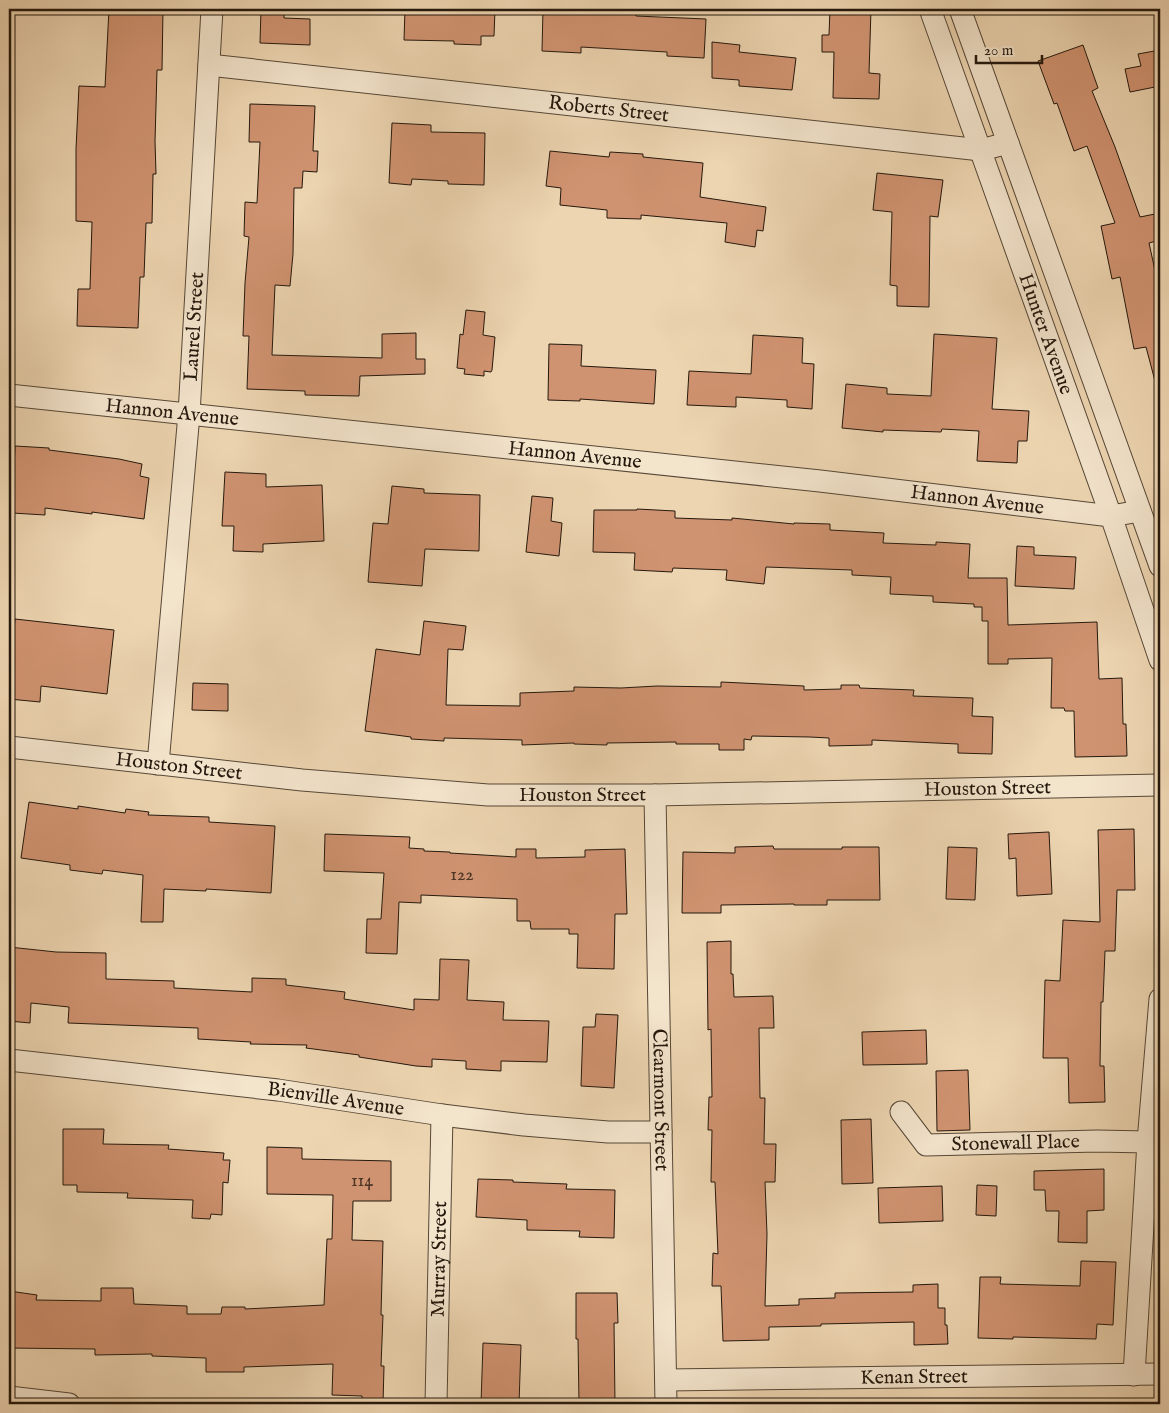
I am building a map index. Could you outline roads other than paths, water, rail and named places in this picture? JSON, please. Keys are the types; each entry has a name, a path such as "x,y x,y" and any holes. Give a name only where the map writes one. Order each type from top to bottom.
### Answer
{"street":[{"name":"Laurel Street","path":"158,764 189,414 212,9"},
{"name":"Hunter Avenue","path":"930,9 1111,516 1160,660"},
{"name":"Hunter Avenue","path":"960,9 1160,566"},
{"name":"Roberts Street","path":"209,65 981,150 1008,143"},
{"name":"Hannon Avenue","path":"9,394 820,481 1111,516 1140,511"},
{"name":"Houston Street","path":"9,747 302,780 488,796 655,795 1160,785"},
{"name":"Clearmont Street","path":"655,795 666,1404"},
{"path":"1134,1375 1148,1142 1160,999"},
{"name":"Bienville Avenue","path":"9,1060 278,1090 442,1115 524,1125 608,1132 661,1132"},
{"name":"Stonewall Place","path":"901,1112 926,1145 1148,1142"},
{"name":"Murray Street","path":"436,1404 442,1115"},
{"name":"Kenan Street","path":"666,1380 1160,1374"},
{"path":"9,1397 69,1404"}]}
